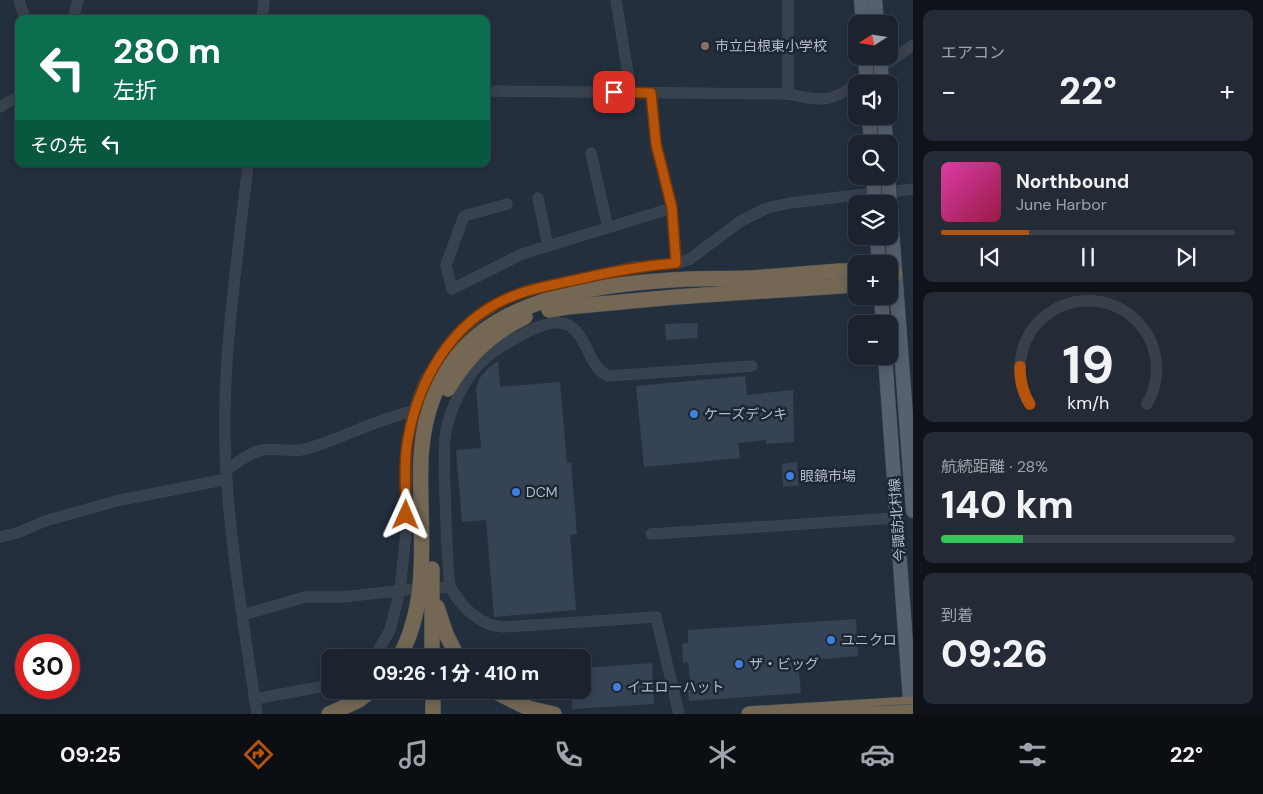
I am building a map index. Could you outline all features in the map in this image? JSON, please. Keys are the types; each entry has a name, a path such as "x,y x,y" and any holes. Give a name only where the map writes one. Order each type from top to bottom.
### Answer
{"highway":[{"path":"454,649 443,628 432,586 421,457 430,407 438,387 458,353 488,326 524,306 617,285 672,280 746,278 848,271"},
{"path":"432,649 431,458 439,410 446,391 467,361 494,335 528,316 568,306 722,293 848,285"},
{"path":"403,649 432,586"},
{"path":"423,649 432,586"},
{"path":"329,714 360,699"},
{"path":"422,699 422,714"},
{"path":"433,699 433,714"},
{"path":"510,699 528,708 554,714"},
{"path":"749,714 912,709"},
{"path":"875,714 912,709"}],"main road":[{"path":"861,0 862,15"},
{"path":"875,0 876,15"},
{"name":"今諏訪北村線","path":"889,185 891,255"},
{"name":"今諏訪北村線","path":"894,305 913,511"},
{"name":"今諏訪北村線","path":"886,365 912,709"}],"street":[{"path":"19,0 24,15"},
{"path":"74,15 78,0"},
{"path":"262,15 264,0"},
{"path":"616,0 631,92"},
{"path":"788,0 788,94"},
{"path":"898,53 913,45"},
{"path":"869,75 877,65"},
{"path":"490,91 788,94 826,100 848,91"},
{"path":"651,93 656,144 672,208 676,263"},
{"path":"0,107 15,98"},
{"path":"591,153 608,228"},
{"path":"248,167 227,373 226,475 232,540 257,714"},
{"path":"889,192 913,189"},
{"path":"538,198 548,246"},
{"path":"379,649 390,630 400,590 406,534 407,441 414,411 425,380 458,334 483,313 504,300 525,291 632,267 676,263 690,259 741,221 767,208 790,203 848,200"},
{"path":"507,204 464,216 446,265 452,290 522,254 672,208"},
{"path":"432,586 445,438 454,405 479,363 500,345 532,329 557,323 566,324 575,329 596,367 608,376 752,366"},
{"path":"0,537 16,533 45,521 116,501 226,475 255,452 265,449 290,452 307,449 389,417 414,411"},
{"path":"651,534 896,518"},
{"path":"243,615 305,598 343,597 432,586 491,626 656,617 679,714"},
{"path":"255,698 321,687"}],"building":[{"path":"698,323 697,338 666,340 665,324"},
{"name":"DCM","path":"498,361 500,387 560,382 567,463 571,462 577,534 570,535 576,610 494,617 486,520 462,522 456,450 481,448 476,389 479,379 489,367"},
{"name":"ケーズデンキ","path":"745,376 747,395 793,390 794,442 766,444 766,440 738,443 740,458 644,467 636,386"},
{"path":"797,462 799,485 783,487 782,464"},
{"path":"856,619 858,656 798,661 801,693 689,701 688,690 691,690 688,662 683,663 682,644 688,643 688,630"},
{"path":"652,663 654,704 572,709 571,699 591,699 591,667"}],"place":[{"name":"市立白根東小学校","path":"705,46"},
{"name":"ケーズデンキ","path":"694,414"},
{"name":"眼鏡市場","path":"790,476"},
{"name":"DCM","path":"516,492"},
{"name":"ユニクロ","path":"831,640"},
{"name":"ザ・ビッグ","path":"739,664"},
{"name":"イエローハット","path":"617,687"}],"route":[{"path":"406,515 407,441 416,404 425,380 458,334 483,313 504,300 525,291 632,267 676,263 675,228 672,208 659,161 651,93 614,92"}]}
